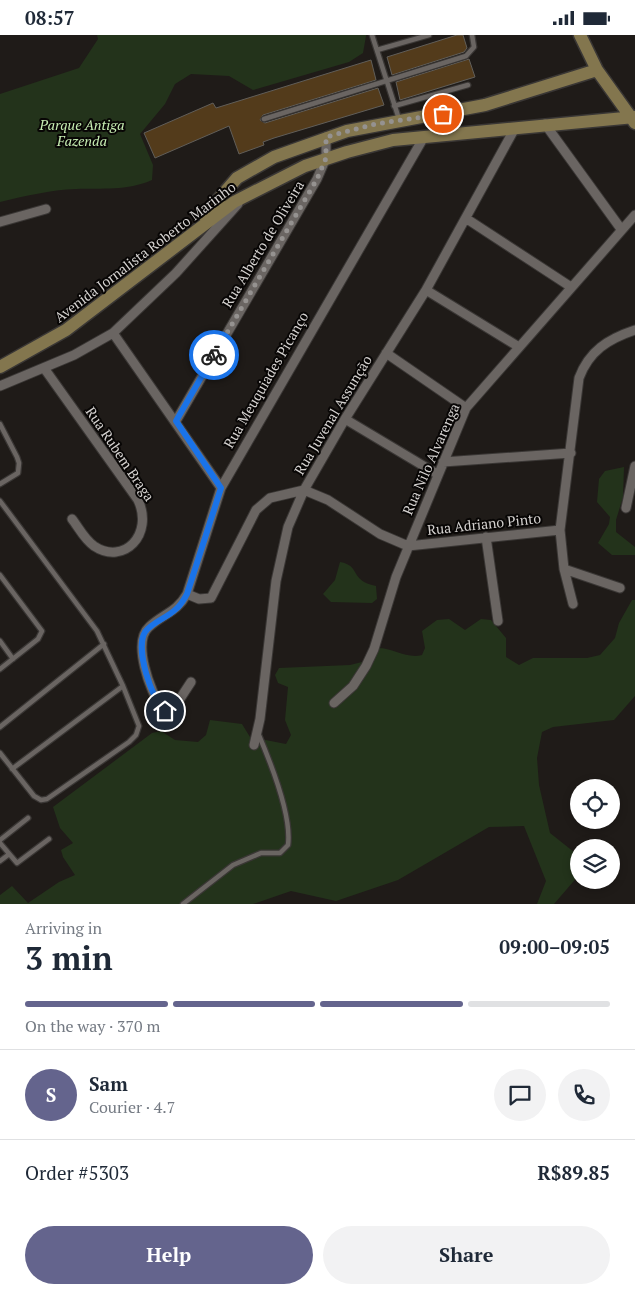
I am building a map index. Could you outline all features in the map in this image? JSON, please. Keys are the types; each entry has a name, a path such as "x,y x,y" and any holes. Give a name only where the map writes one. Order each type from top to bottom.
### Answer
{"main road":[{"path":"580,35 597,70 634,119"},
{"path":"202,225 218,200 238,178 274,157 326,137 375,124 485,105 597,70"},
{"name":"Avenida Jornalista Roberto Marinho","path":"0,367 66,330 121,290 202,225 246,195 286,174 326,158 372,145 424,137 545,124 634,119"}],"street":[{"path":"545,124 621,229"},
{"name":"Rua Juvenal Assunção","path":"254,745 258,732 281,553 288,527 304,490 345,419 426,290 467,219 515,128"},
{"path":"326,137 326,158"},
{"name":"Rua Meuquiades Picanço","path":"191,683 174,708 165,711 158,704 143,657 142,641 144,633 149,627 178,608 187,594 221,488 424,137"},
{"name":"Rua Alberto de Oliveira","path":"176,421 317,179 326,158"},
{"path":"0,386 74,355 113,333 176,273 246,195"},
{"path":"0,222 46,209"},
{"name":"Rua Nilo Alvarenga","path":"334,703 361,675 374,649 408,546 466,408 635,215"},
{"path":"467,219 571,287"},
{"path":"426,290 519,347"},
{"path":"573,604 564,569 560,530 571,453 576,396 584,367 597,349 616,337 635,330"},
{"path":"113,333 221,488"},
{"path":"386,353 466,408"},
{"name":"Rua Rubem Braga","path":"44,368 138,500 144,517 141,534 130,546 119,551 96,547 85,538 72,519"},
{"path":"345,419 437,474"},
{"path":"443,462 571,453"},
{"path":"626,508 635,466"},
{"path":"187,594 199,599 211,598 256,510 270,498 304,490"},
{"name":"Rua Adriano Pinto","path":"304,490 328,500 380,534 408,546 560,530"},
{"path":"486,537 498,621"},
{"path":"564,569 620,588"}],"lane":[{"path":"372,35 400,121"},
{"path":"377,50 429,35"},
{"path":"264,119 470,54 474,47 472,35"},
{"path":"394,106 468,85"},
{"path":"0,424 20,463 18,473 0,485"},
{"path":"0,501 92,623 124,686 139,726 136,735 130,742 47,799 41,800 34,796 0,753"},
{"path":"0,575 42,631 38,639 0,669"},
{"path":"0,641 13,659"},
{"path":"0,727 104,644"},
{"path":"12,769 124,686"},
{"path":"183,904 233,865 261,853 280,853 288,845 288,833 276,775 258,732"},
{"path":"28,818 0,842 15,863 20,862 49,839"},
{"path":"0,861 8,855"}],"green space":[{"name":"Parque Antiga Fazenda","path":"97,35 366,36 363,53 349,62 253,90 229,76 191,74 175,84 165,104 140,134 153,165 152,180 133,186 57,191 0,202 0,94 79,68 98,39"},
{"path":"624,467 623,497 616,520 616,532 635,547 635,555 612,555 598,543 609,524 610,517 597,502 599,479 605,471"},
{"path":"340,562 351,567 362,580 376,586 377,599 372,603 331,602 323,594 335,580"},
{"path":"632,600 635,600 635,696 614,720 553,727 542,732 537,758 539,785 550,833 570,849 570,885 554,904 537,904 546,881 524,826 489,827 398,880 336,901 291,891 253,904 0,904 0,895 12,886 28,903 59,882 75,875 63,857 61,850 73,843 60,828 53,807 152,733 161,731 175,740 198,742 206,735 210,720 242,724 250,737 286,744 291,735 285,720 288,687 278,683 275,675 279,668 350,665 370,660 378,648 411,656 422,655 425,648 422,631 437,620 449,619 465,630 481,619 491,620 506,638 506,657 519,665 533,658 587,658 600,655 615,638 619,623"}],"building":[{"path":"457,35 463,35 467,48 464,52 392,75 387,57"},
{"path":"469,59 475,77 400,100 396,82"},
{"path":"371,60 376,80 263,115 260,120 265,123 378,88 384,105 274,138 263,142 264,145 239,154 229,126 155,158 144,133 213,103 216,108"}],"way so far":[{"path":"214,355 317,179 326,158 326,137 375,124 443,114"}],"route":[{"path":"165,711 158,704 147,673 142,641 144,633 149,627 178,608 187,594 221,488 176,421 214,355"}]}
